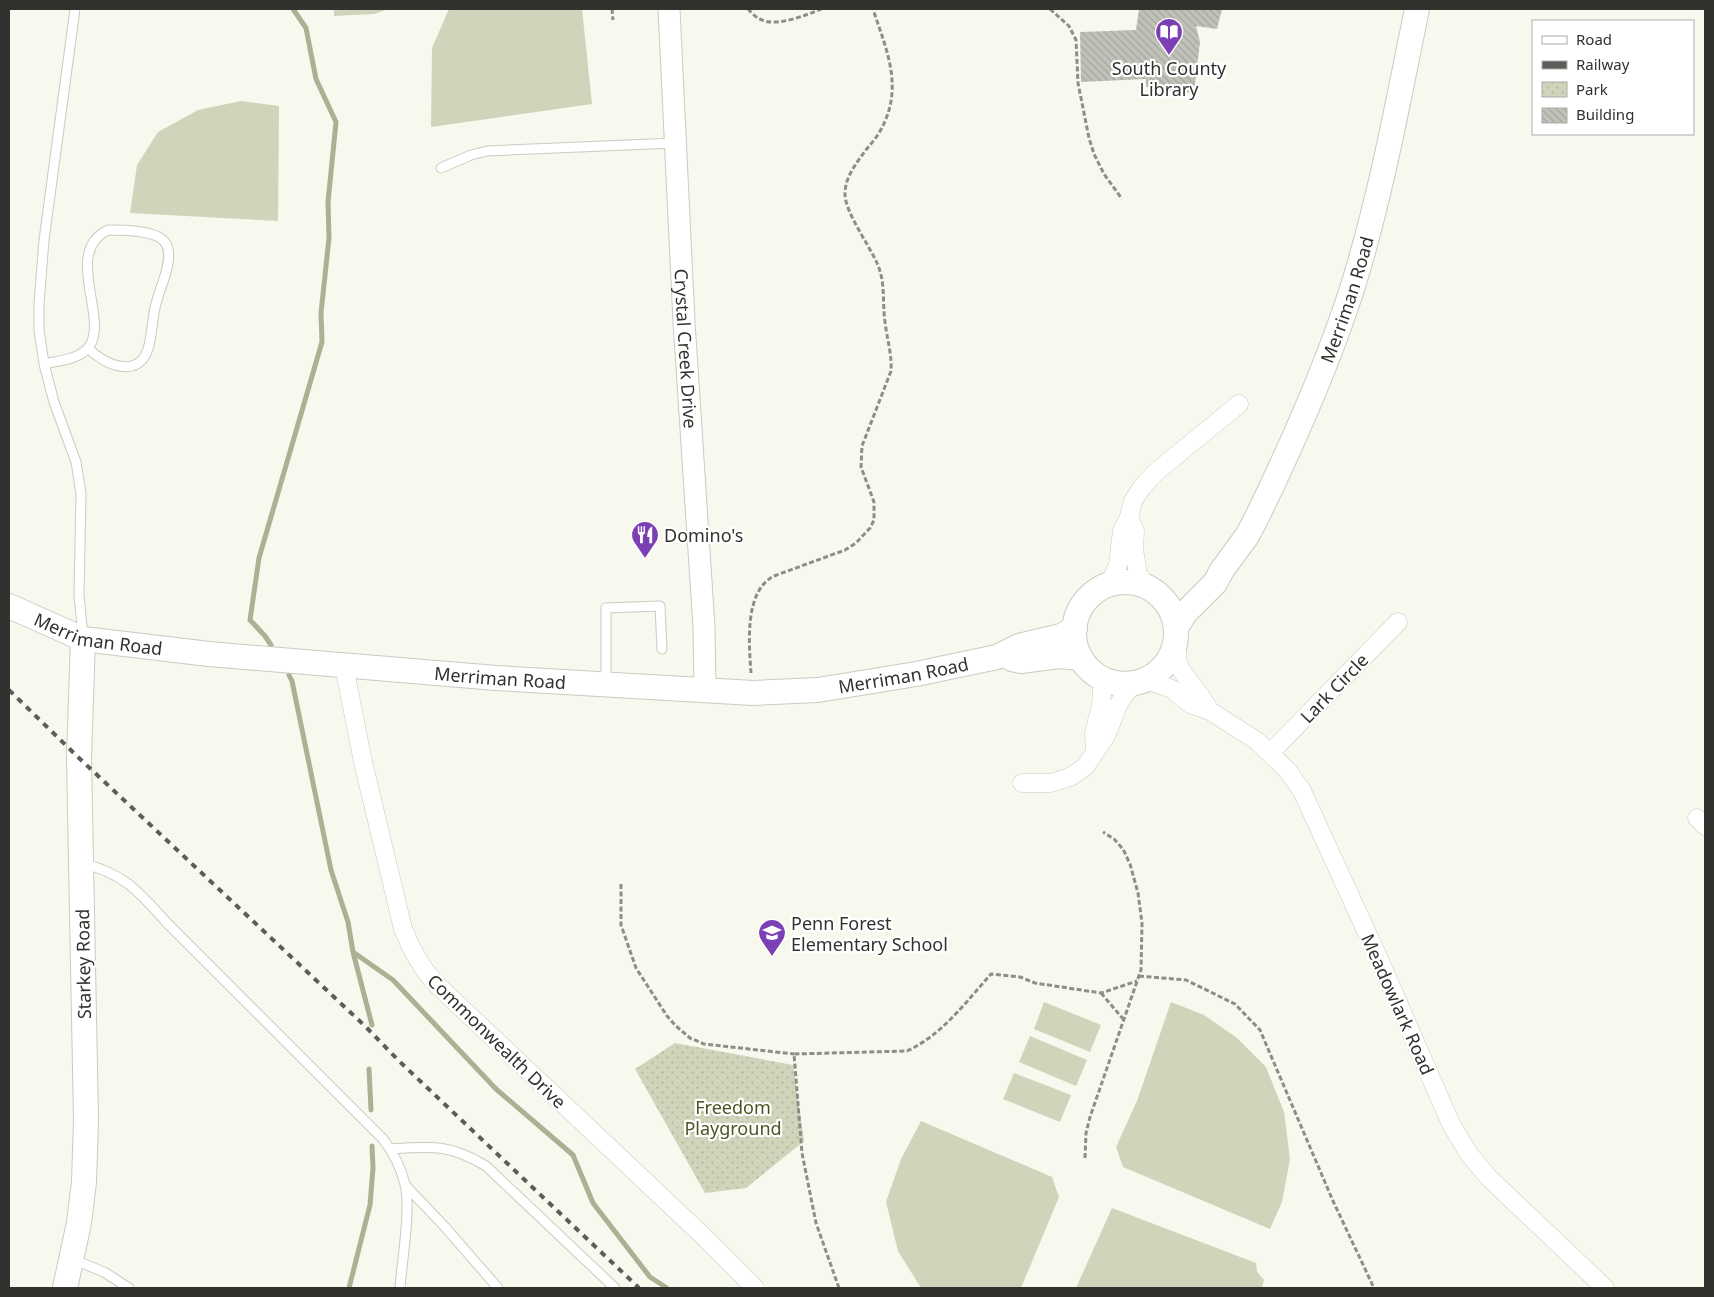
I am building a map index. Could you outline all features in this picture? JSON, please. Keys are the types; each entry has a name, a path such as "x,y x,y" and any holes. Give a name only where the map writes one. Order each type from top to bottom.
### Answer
{"main road":[{"name":"Merriman Road","path":"1176,635 1185,613 1215,584 1222,570 1241,544 1257,517 1334,340 1353,285 1378,196 1417,9"},
{"name":"Merriman Road","path":"1151,589 1169,593 1184,590 1208,575 1222,570"},
{"path":"1128,582 1151,589 1170,608 1176,635 1172,653 1166,664 1157,673 1141,681 1119,683 1102,679 1090,670 1081,658 1076,644 1075,628 1078,614 1086,601 1096,592 1109,585 1128,582"},
{"name":"Merriman Road","path":"9,606 84,639 209,654 487,677 753,692 818,690 916,674 997,657 1019,646 1061,636 1075,628"},
{"name":"Starkey Road","path":"65,1288 79,1224 84,1182 86,1120 79,758 84,639"},
{"name":"Merriman Road","path":"997,657 1021,661 1059,656 1081,658"}],"street":[{"name":"Crystal Creek Drive","path":"669,9 691,441 704,626 705,689"},
{"path":"1109,585 1118,565 1122,531 1129,517 1133,501 1142,487 1156,472 1239,404"},
{"path":"1129,517 1135,531 1134,550 1138,574 1151,589"},
{"name":"Lark Circle","path":"1270,753 1398,622"},
{"name":"Meadowlark Road","path":"1176,635 1178,664 1210,711"},
{"name":"Commonwealth Drive","path":"344,666 363,762 403,929 412,951 425,972 701,1234 755,1288"},
{"path":"1095,752 1094,733 1101,705 1102,679"},
{"path":"1022,783 1051,782 1070,777 1085,767 1106,736 1118,705 1125,694 1141,681"},
{"name":"Meadowlark Road","path":"1141,681 1165,685 1190,704 1210,711 1257,741 1288,771 1302,791 1379,959 1451,1124 1469,1154 1488,1177 1605,1288"}],"lane":[{"path":"75,9 44,240 39,304 44,364 54,402 76,462 81,494 79,595 84,639"},
{"path":"440,168 487,151 675,143"},
{"path":"44,364 77,356 88,348 93,340 93,313 88,283 88,261 95,240 108,230 157,236 164,242 168,250 166,271 156,305 147,350 142,359 133,365 123,367 110,364 95,355 88,348"},
{"path":"606,684 606,608 660,606 662,649"},
{"path":"81,862 113,873 136,889 167,924 227,981 277,1034 383,1139 400,1169 405,1186 406,1211 400,1288"},
{"path":"390,1150 432,1146 451,1149 470,1156 486,1166 615,1288"},
{"path":"405,1186 446,1227 498,1288"},
{"path":"72,1259 104,1272 126,1288"}],"path":[{"path":"612,9 613,20"},
{"path":"748,9 759,19 776,21 792,19 821,9"},
{"path":"753,692 749,650 750,627 756,596 761,586 766,580 774,576 845,550 864,535 874,520 874,502 863,476 860,457 862,446 891,371 892,358 884,320 883,282 878,264 848,209 845,196 848,175 879,132 886,118 893,94 893,78 890,63 873,9"},
{"path":"1050,9 1069,26 1076,40 1078,83 1089,138 1094,154 1104,174 1122,199"},
{"path":"1086,1158 1086,1133 1090,1117 1139,976 1142,923 1138,893 1130,864 1123,849 1114,839 1103,832"},
{"path":"621,884 621,925 636,968 667,1016 690,1038 704,1044 794,1054 907,1051 920,1045 932,1036 956,1013 991,974 1020,977 1035,983 1101,993 1137,981"},
{"path":"1139,976 1186,980 1235,1004 1260,1030 1333,1201 1374,1288"},
{"path":"1101,993 1124,1020"},
{"path":"794,1054 802,1153 814,1215 839,1288"}],"green space":[{"path":"334,9 389,9 374,14 334,16"},
{"path":"449,9 582,9 592,104 431,127 432,48"},
{"path":"241,101 279,106 278,221 130,213 137,165 158,132 198,110"},
{"path":"1044,1002 1101,1025 1090,1052 1034,1029"},
{"path":"1171,1002 1204,1015 1237,1038 1266,1067 1284,1112 1290,1159 1282,1202 1270,1229 1123,1167 1116,1147 1137,1101"},
{"path":"1030,1036 1087,1060 1076,1086 1019,1062"},
{"name":"Freedom Playground","path":"675,1043 793,1065 804,1141 746,1188 705,1193 635,1069"},
{"path":"1014,1073 1071,1095 1060,1122 1003,1099"},
{"path":"921,1121 1052,1177 1059,1197 1021,1288 921,1288 898,1251 886,1202 901,1159"},
{"path":"1112,1208 1256,1263 1257,1272 1264,1280 1262,1288 1076,1288"}],"building":[{"name":"South County Library","path":"1139,9 1222,9 1217,29 1196,26 1200,42 1194,93 1158,90 1159,87 1146,87 1146,79 1081,82 1080,32 1136,30"}],"waterway":[{"path":"271,645 250,620 259,558 322,342 321,313 329,238 328,202 336,122 316,79 306,28 293,9"},
{"path":"289,675 292,681 331,870 348,922 353,952 372,1025"},
{"path":"353,952 393,980 496,1089 573,1155 593,1203 650,1277 667,1288"},
{"path":"369,1069 371,1110"},
{"path":"349,1288 370,1205 373,1168 372,1146"}],"railway":[{"path":"9,690 639,1288"}],"place":[{"name":"South County Library","path":"1169,56"},
{"name":"Domino's","path":"645,559"},
{"name":"Penn Forest Elementary School","path":"772,957"}]}
